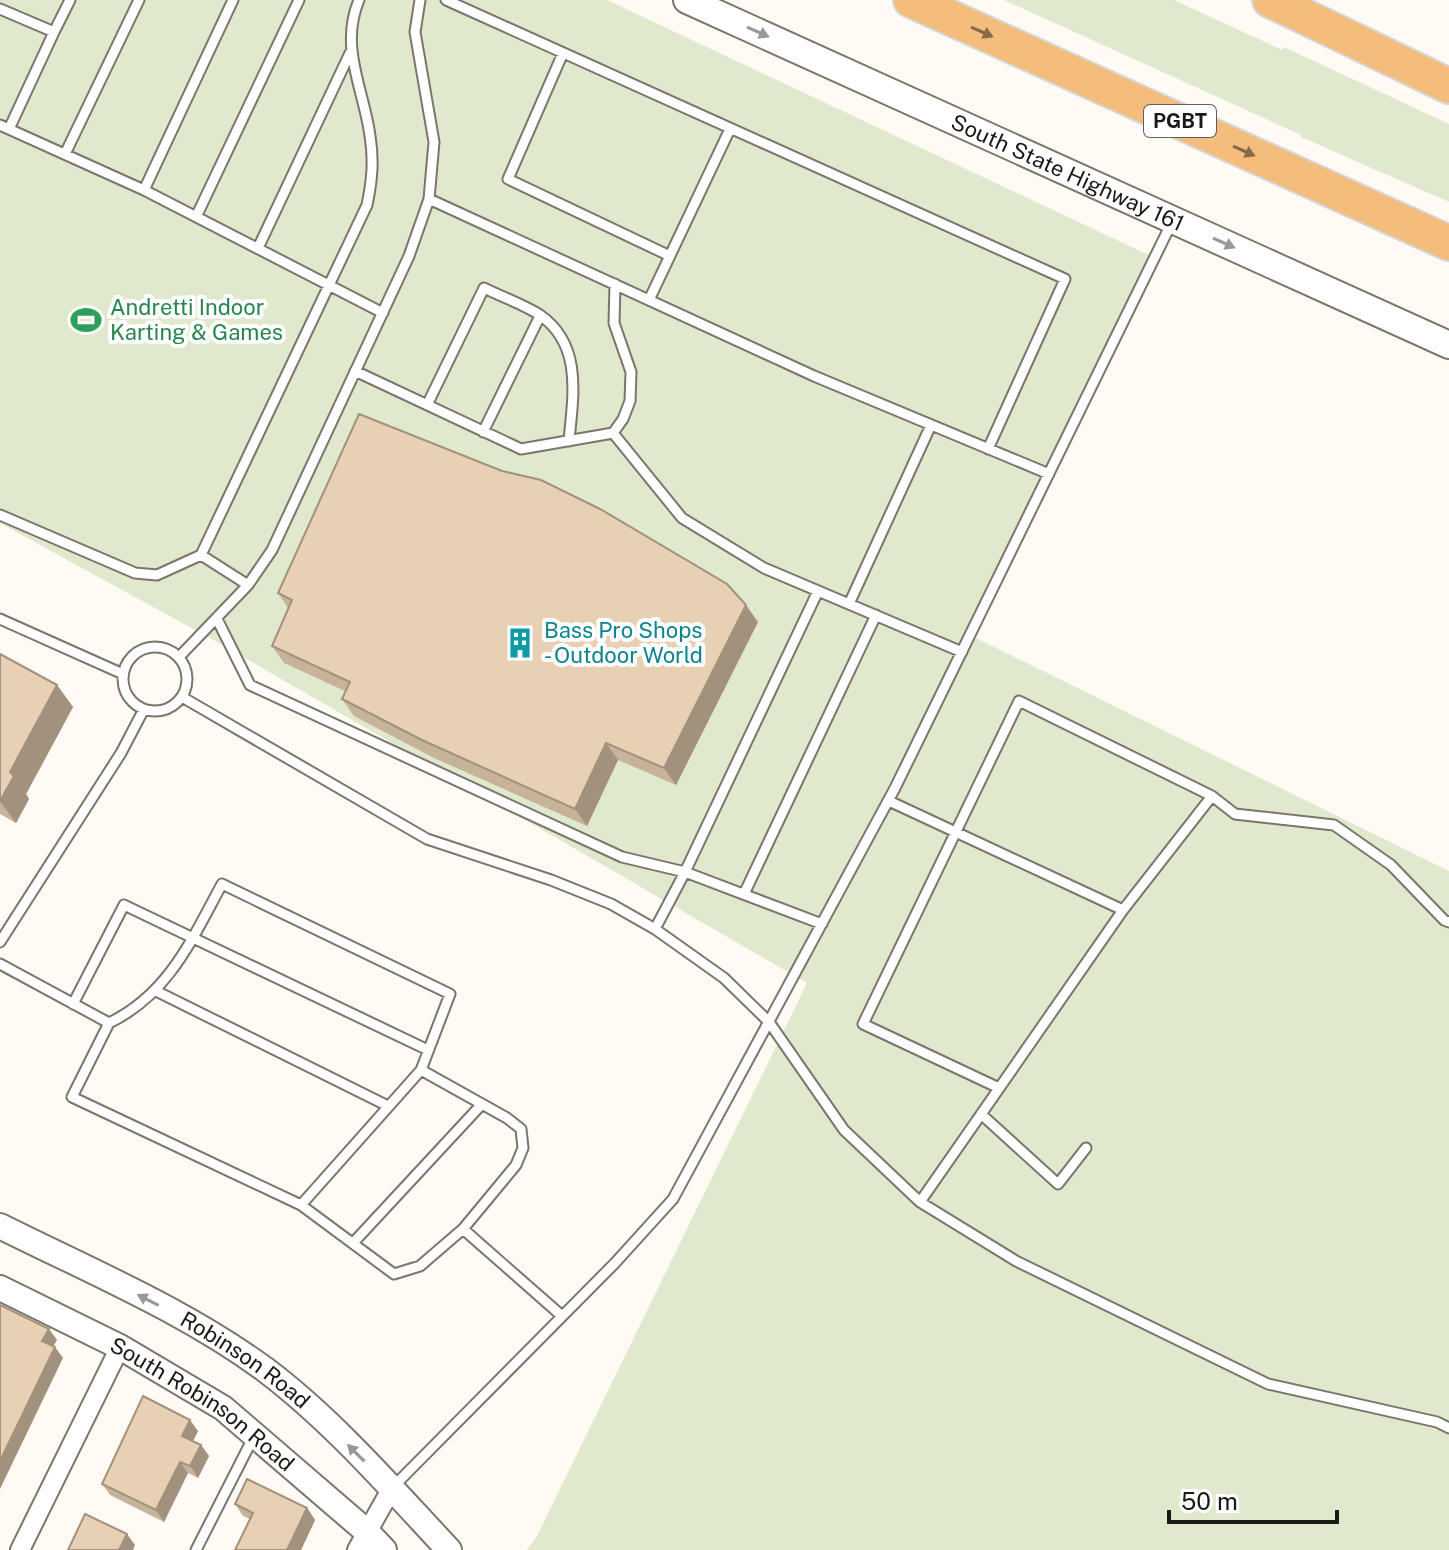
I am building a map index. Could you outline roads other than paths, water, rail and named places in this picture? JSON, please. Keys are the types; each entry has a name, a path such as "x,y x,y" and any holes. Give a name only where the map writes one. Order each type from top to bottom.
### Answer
{"highway":[{"name":"PGBT","path":"911,0 1449,243"},
{"path":"1273,1 1449,63"},
{"path":"1273,1 1449,86"}],"main road":[{"name":"South State Highway 161","path":"687,0 1449,345"}],"street":[{"name":"Robinson Road","path":"0,1226 161,1306 266,1371 314,1410 449,1550"},
{"name":"South Robinson Road","path":"0,1288 120,1347 223,1408 362,1540 384,1550"},
{"path":"20,1550 120,1347"},
{"path":"362,1540 392,1488"}],"lane":[{"path":"70,0 5,127 144,190 383,313"},
{"path":"65,154 139,0"},
{"path":"144,190 233,0"},
{"path":"196,217 299,0"},
{"path":"258,248 350,53 359,0"},
{"path":"179,657 248,585 272,550 409,256 429,199 434,142 415,32 420,0"},
{"path":"446,0 1065,279 988,449"},
{"path":"0,10 54,32"},
{"path":"0,515 135,573 157,575 201,555 367,205 374,172 370,134 350,53"},
{"path":"563,53 508,179 670,256"},
{"path":"649,300 730,129"},
{"path":"429,199 814,376 1049,474"},
{"path":"392,1488 673,1199 889,801 1173,220"},
{"path":"355,371 521,449 613,433 630,401 631,372 614,323 615,284"},
{"path":"427,405 484,288 540,316 563,337 574,369 569,441"},
{"path":"483,432 540,316"},
{"path":"849,604 931,425"},
{"path":"613,433 682,518 764,568 962,652"},
{"path":"201,555 248,585"},
{"path":"655,929 818,591"},
{"path":"744,894 876,615"},
{"path":"0,619 123,674"},
{"path":"217,619 250,685 622,857 685,872 822,924"},
{"path":"161,647 179,657 187,676 182,697 165,710 144,709 128,695 123,674 126,665 141,650 161,647"},
{"path":"182,697 427,839 563,885 611,904 655,929 724,978 769,1022 844,1130 920,1202 1016,1261 1268,1384 1437,1422 1449,1428"},
{"path":"999,1088 863,1024 1019,701 1212,796 1235,814 1334,825 1391,865 1449,922"},
{"path":"0,942 121,753 144,709"},
{"path":"920,1202 1123,910 1212,796"},
{"path":"889,801 1123,910"},
{"path":"301,1205 421,1070 450,994 222,884 186,951 156,991 132,1012 109,1023 72,1097 301,1205 394,1274 420,1266 463,1229 516,1165 523,1148 521,1129 421,1070"},
{"path":"73,1004 124,905 428,1050"},
{"path":"0,964 109,1023"},
{"path":"156,991 388,1106"},
{"path":"353,1243 482,1104"},
{"path":"981,1114 1058,1184 1086,1148"},
{"path":"463,1229 562,1316"},
{"path":"196,1550 254,1436"}],"place":[{"name":"Andretti Indoor Karting & Games","path":"86,320"},
{"name":"Bass Pro Shops - Outdoor World","path":"520,643"}]}
